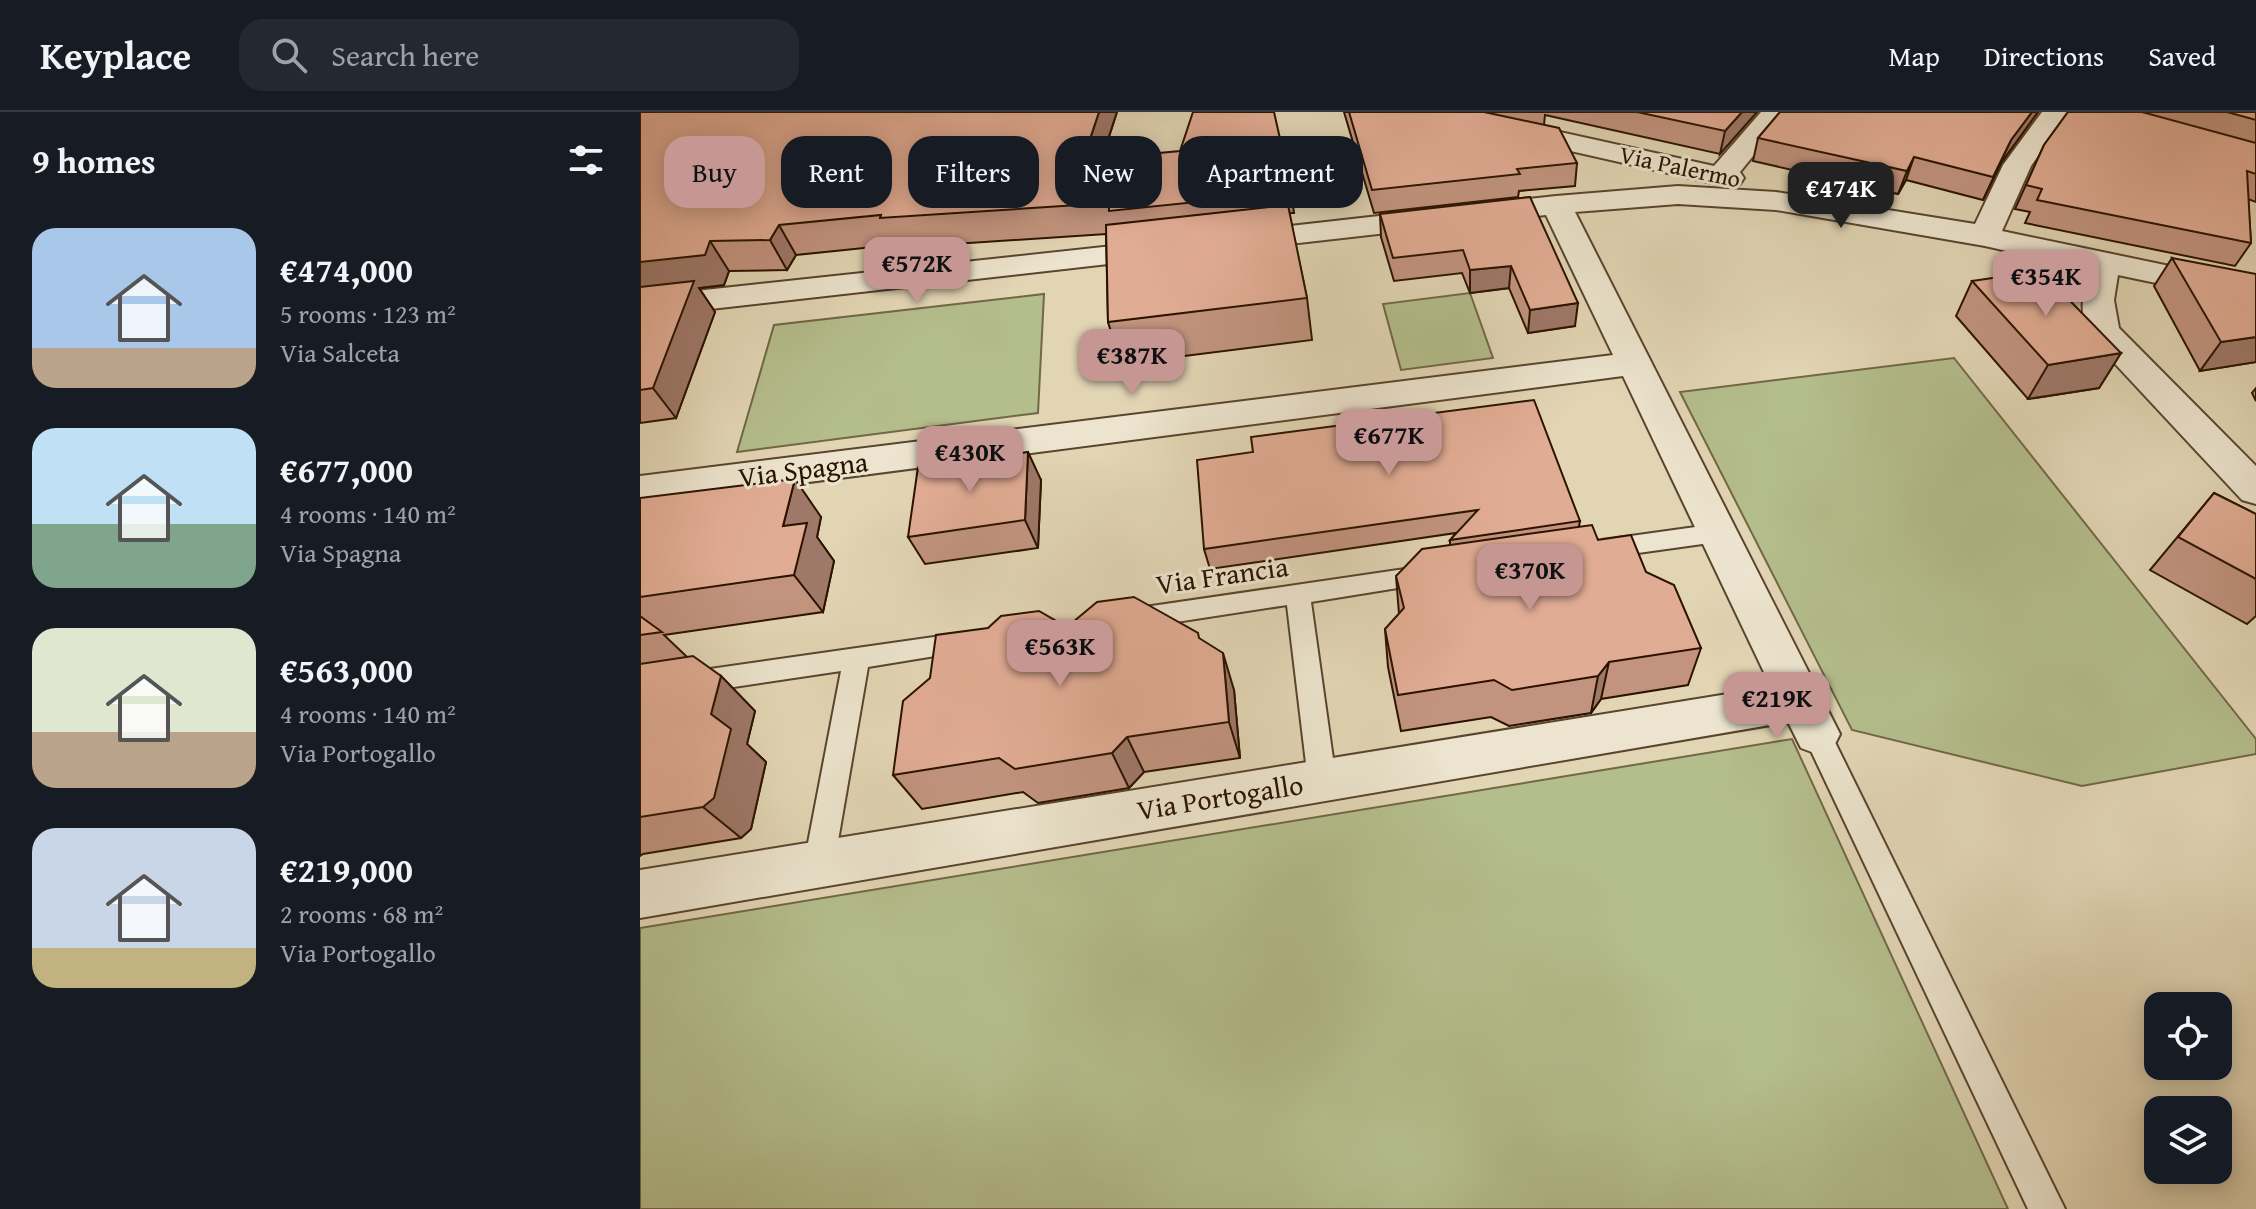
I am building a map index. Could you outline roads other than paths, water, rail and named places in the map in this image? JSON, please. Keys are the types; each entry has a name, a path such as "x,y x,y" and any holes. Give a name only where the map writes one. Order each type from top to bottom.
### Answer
{"street":[{"name":"Via Palermo","path":"1433,112 1494,118 1628,155 1942,224 1984,237 2256,294"},
{"path":"1614,200 1721,176 1776,112"},
{"path":"640,307 1556,205 1678,195 1750,199 1984,237 2017,165 2056,112"},
{"path":"1614,200 1641,185 1651,173 1648,165 1628,155"},
{"path":"1556,205 1809,718"},
{"path":"2104,263 2098,300 2103,331 2256,490"},
{"name":"Via Spagna","path":"640,490 1632,364"},
{"name":"Via Portogallo","path":"640,894 1322,780 1809,718"}],"lane":[{"path":"1577,553 1717,533"},
{"name":"Via Francia","path":"1101,623 1453,571"},
{"path":"1298,594 1322,780"},
{"path":"640,690 994,639"},
{"path":"819,864 857,658"},
{"path":"1809,718 2047,1209"}]}
